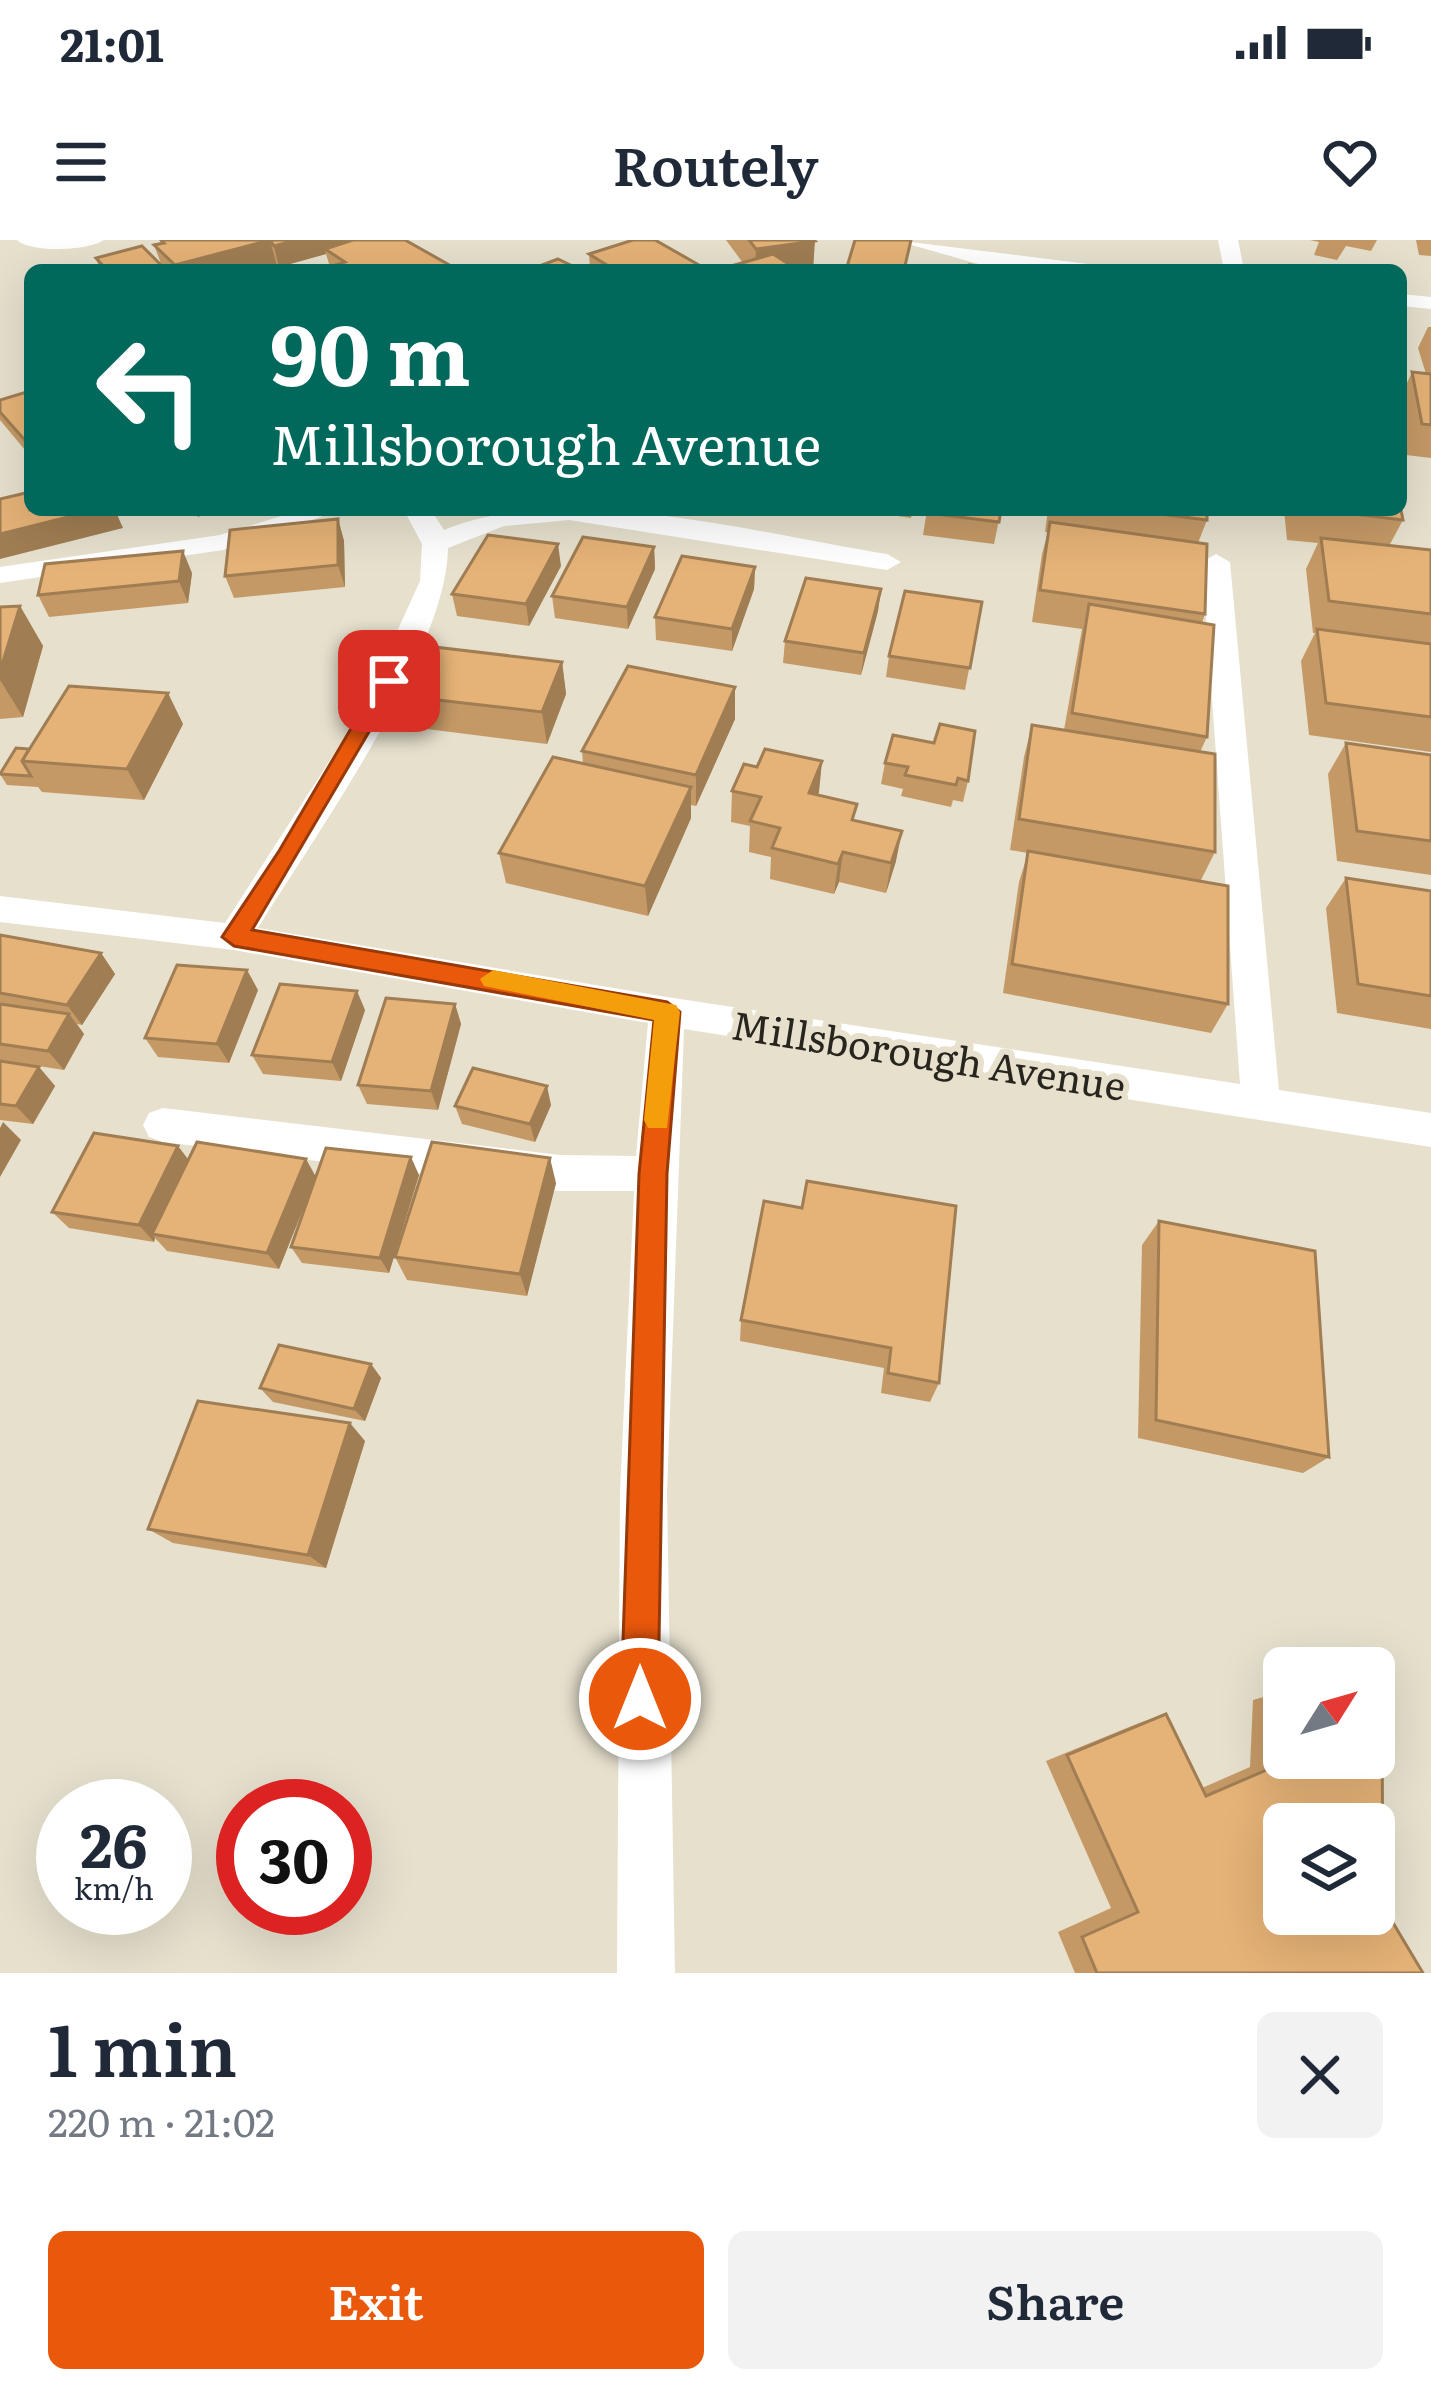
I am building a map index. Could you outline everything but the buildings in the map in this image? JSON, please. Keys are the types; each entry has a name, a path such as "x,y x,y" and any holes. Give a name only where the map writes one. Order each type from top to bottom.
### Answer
{"street":[{"path":"26,241 94,240"},
{"path":"904,240 989,261 1022,264"},
{"path":"0,575 223,542 308,516"},
{"path":"234,937 374,715 434,580 435,544 423,516"},
{"path":"435,544 476,523 506,516"},
{"path":"594,516 887,562"},
{"path":"1216,562 1261,1104"},
{"path":"1198,898 1244,906"},
{"name":"Millsborough Avenue","path":"0,910 234,937 667,1012 1431,1130"},
{"path":"646,1973 639,1653 653,1174 667,1012"},
{"path":"164,1125 560,1173 653,1174"}],"slow traffic":[{"path":"493,979 667,1012 658,1120"}],"route":[{"path":"389,681 374,715 234,937 667,1012 653,1174 640,1699"}]}
